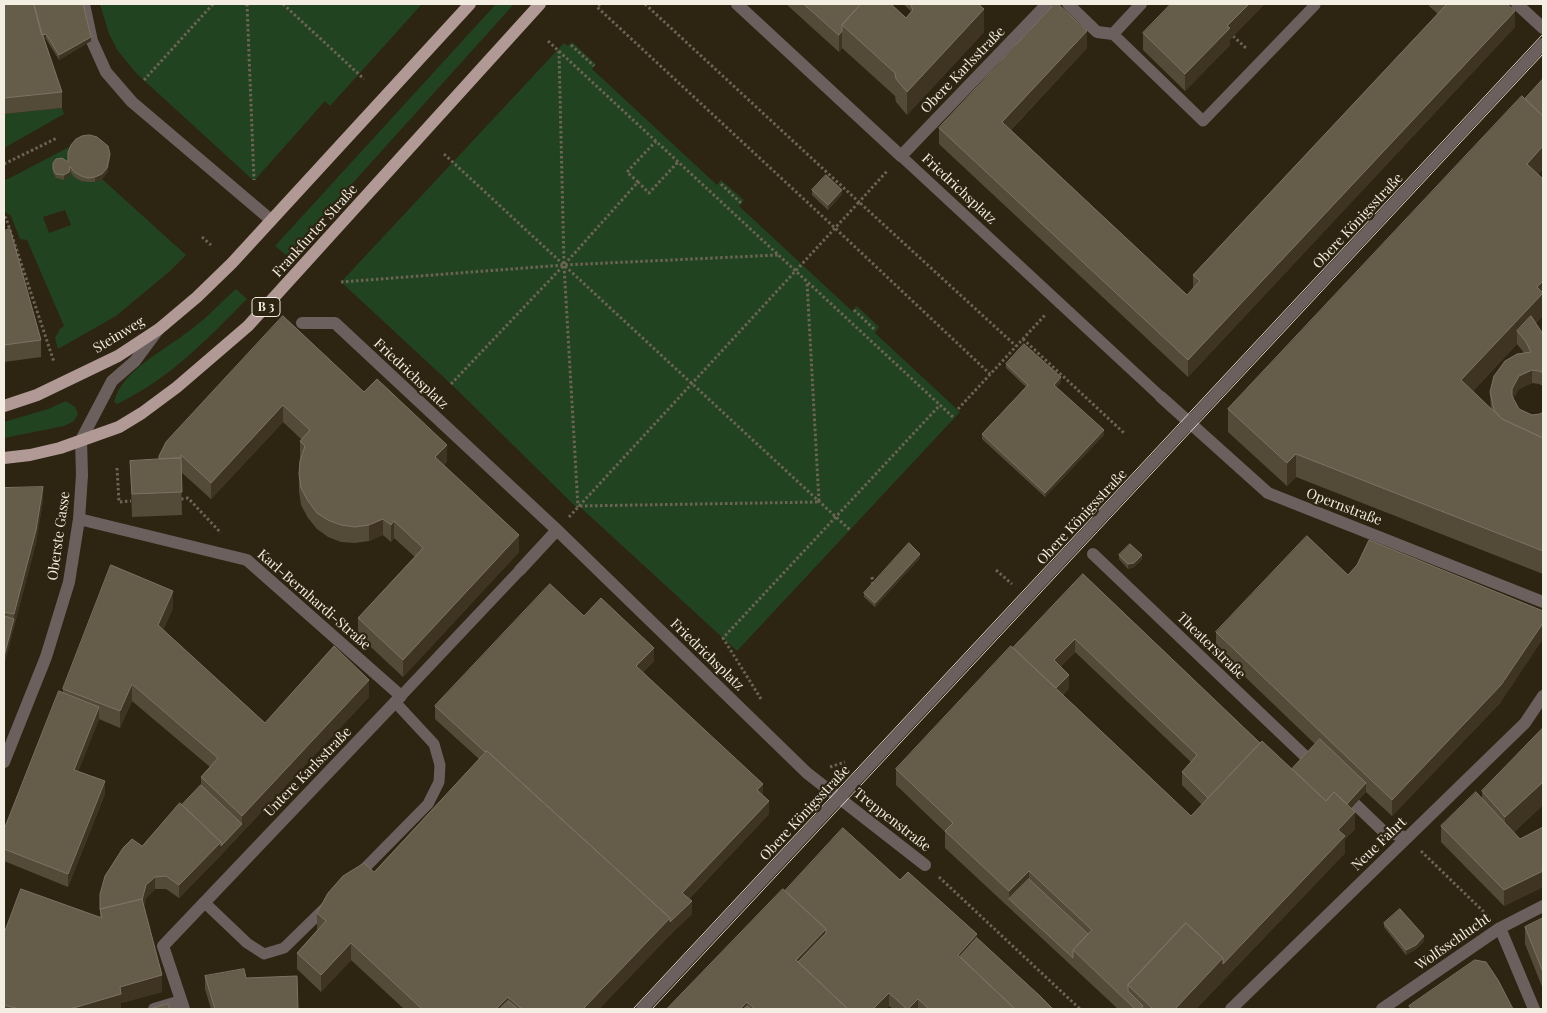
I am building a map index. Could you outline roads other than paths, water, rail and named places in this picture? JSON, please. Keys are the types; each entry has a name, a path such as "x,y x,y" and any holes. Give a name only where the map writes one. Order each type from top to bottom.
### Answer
{"main road":[{"path":"271,220 470,4"},
{"name":"Frankfurter Straße","path":"81,440 119,427 142,413 177,387 248,326 540,4"},
{"name":"Steinweg","path":"4,406 38,395 118,356 159,329 232,263 271,220"},
{"name":"B 3","path":"4,458 53,450 81,440"}],"street":[{"path":"84,4 92,41 106,72 132,102 271,220"},
{"name":"Friedrichsplatz","path":"737,4 901,156"},
{"name":"Obere Karlsstraße","path":"901,156 1047,4"},
{"path":"1068,4 1097,32 1113,34 1141,4"},
{"path":"1517,4 1543,28"},
{"name":"Obere Königsstraße","path":"642,1009 1543,44"},
{"name":"Friedrichsplatz","path":"302,323 335,323 557,530 807,773 839,798"},
{"name":"Oberste Gasse","path":"4,762 46,657 69,582 79,519 82,475 81,440 112,381 135,361 159,329"},
{"name":"Opernstraße","path":"1161,396 1268,494 1543,602"},
{"name":"Karl-Bernhardi-Straße","path":"79,519 247,560 398,699"},
{"path":"520,570 557,530"},
{"name":"Theaterstraße","path":"1093,554 1308,760"},
{"name":"Neue Fahrt","path":"1232,1009 1525,723 1543,696"},
{"name":"Untere Karlsstraße","path":"183,1005 163,946 398,699"},
{"name":"Treppenstraße","path":"839,798 925,865"},
{"path":"1355,804 1382,830 1407,838"},
{"name":"Wolfsschlucht","path":"1382,1009 1500,928 1543,906"},
{"path":"1500,928 1534,1009"},
{"path":"154,1009 183,1005"}],"lane":[{"path":"1113,34 1203,121 1314,4"},
{"name":"Friedrichsplatz","path":"901,156 1161,396"},
{"name":"Untere Karlsstraße","path":"398,699 520,570"},
{"path":"350,883 428,804 439,782 440,764 434,744 398,699"},
{"path":"204,902 247,943 264,954 284,948 336,896"}],"tram line":[{"path":"633,1009 1543,34"},
{"path":"652,1009 1543,54"}]}
